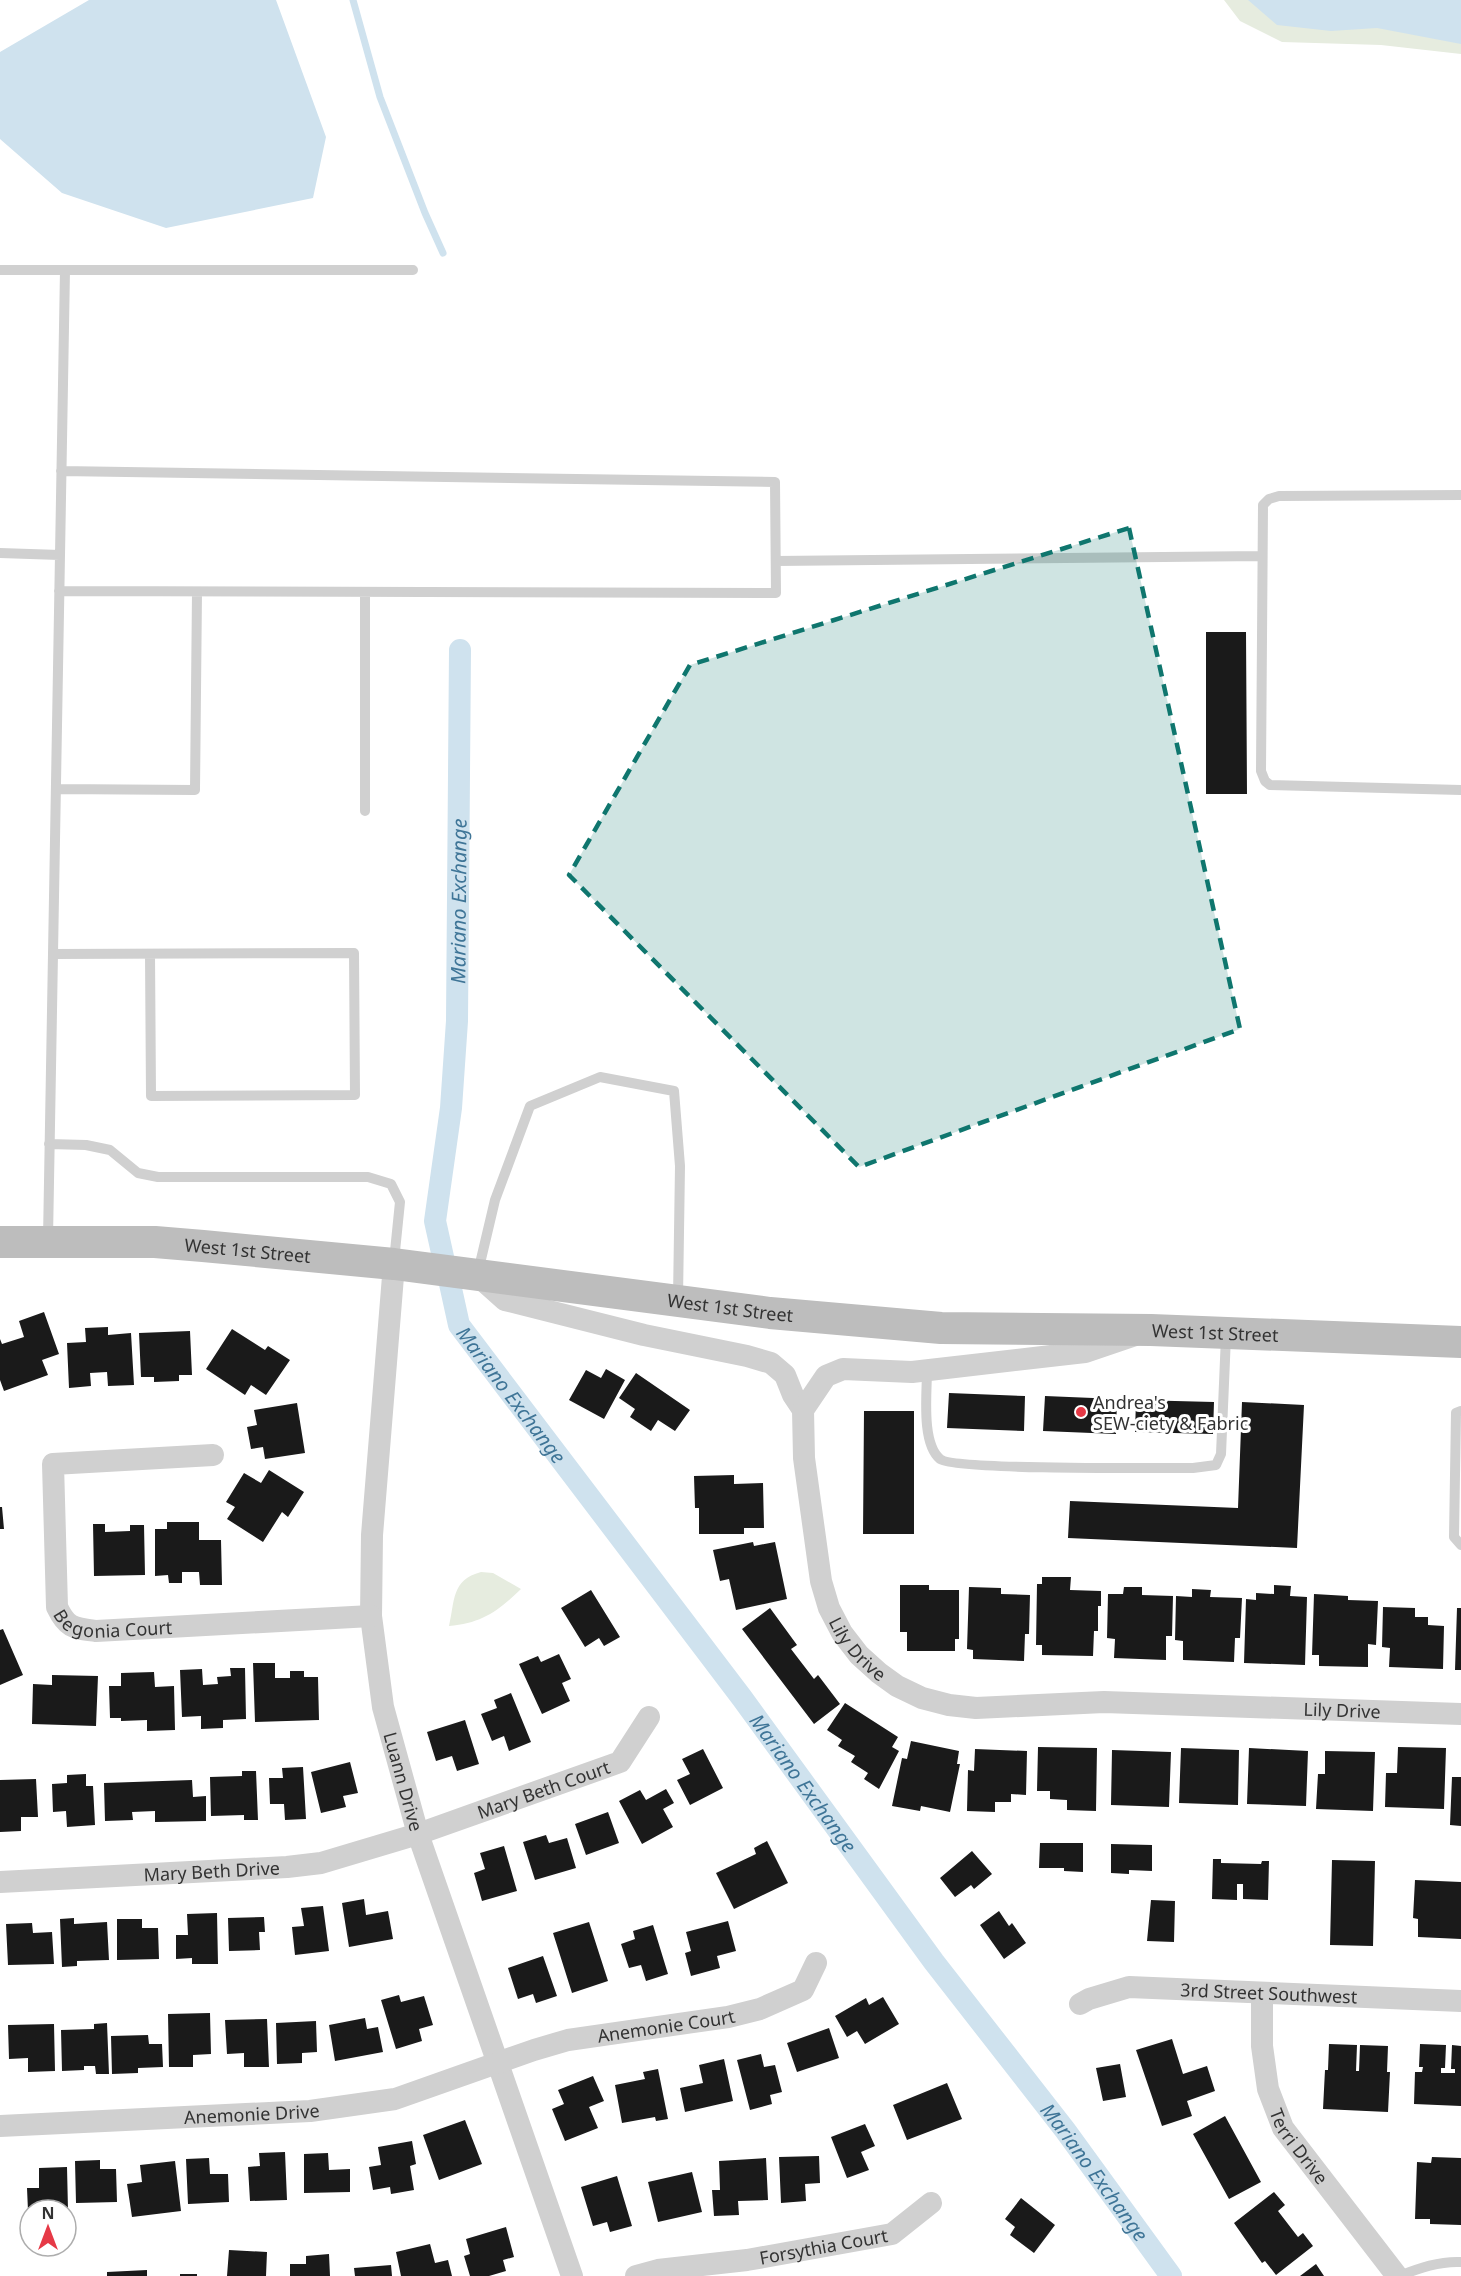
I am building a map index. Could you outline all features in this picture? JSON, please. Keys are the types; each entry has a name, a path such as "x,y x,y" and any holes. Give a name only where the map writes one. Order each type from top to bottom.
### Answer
{"main road":[{"name":"West 1st Street","path":"0,1242 155,1242 394,1264 770,1313 942,1329 1151,1330 1461,1342"}],"street":[{"name":"Luann Drive","path":"394,1264 372,1535 371,1616 383,1707 418,1834 572,2276"},
{"path":"477,1275 505,1300 644,1335 771,1363 785,1375 802,1410 826,1377 843,1369 912,1372 1085,1352 1151,1330"},
{"name":"Lily Drive","path":"802,1410 805,1469 821,1581 830,1608 842,1633 859,1654 897,1686 922,1698 949,1705 976,1708 1104,1702 1461,1713"},
{"name":"Begonia Court","path":"213,1455 53,1464 57,1606 64,1621 76,1628 96,1631 371,1616"},
{"name":"Mary Beth Court","path":"418,1834 620,1762 649,1717"},
{"name":"Mary Beth Drive","path":"0,1882 287,1867 321,1863 418,1834"},
{"name":"Anemonie Court","path":"498,2063 568,2040 728,2017 760,2009 803,1990 816,1963"},
{"name":"3rd Street Southwest","path":"1080,2004 1129,1987 1461,2001"},
{"name":"Terri Drive","path":"1262,1994 1262,2046 1268,2090 1283,2128 1398,2276"},
{"name":"Anemonie Drive","path":"0,2126 340,2108 395,2099 498,2063"},
{"name":"Forsythia Court","path":"636,2276 658,2270 750,2268 892,2234 931,2203"}],"lane":[{"path":"0,270 413,270"},
{"path":"48,1242 65,270"},
{"path":"59,591 776,593 775,482 61,471"},
{"path":"1461,495 1279,496 1269,499 1263,505 1261,771 1265,781 1270,785 1461,790"},
{"path":"0,554 60,555"},
{"path":"776,561 1262,556"},
{"path":"56,789 195,790 196,592"},
{"path":"364,592 364,812"},
{"path":"53,954 354,953 355,1095 151,1096 150,954"},
{"path":"477,1275 495,1200 530,1106 600,1077 674,1091 680,1166 678,1301"},
{"path":"50,1144 86,1145 110,1150 138,1173 158,1177 368,1177 392,1184 400,1202 394,1264"},
{"path":"927,1370 926,1424 932,1445 939,1458 947,1462 998,1466 1193,1468 1216,1465 1221,1454 1226,1333"},
{"path":"1461,1411 1456,1413 1454,1536 1461,1545"},
{"path":"1398,2276 1447,2261 1461,2262"}],"highlighted area":[{"path":"1129,528 1240,1029 859,1167 569,875 690,665"}],"shaded area":[{"path":"1224,0 1461,0 1461,54 1381,45 1282,42 1240,21"},
{"path":"481,1572 493,1573 521,1589 489,1615 471,1622 449,1626 459,1586 464,1580"}],"water":[{"path":"89,0 276,0 326,137 313,198 166,228 62,193 0,139 0,52"},
{"path":"1248,0 1461,0 1461,44 1377,28 1331,31 1277,25"}],"building":[{"path":"1206,632 1246,632 1247,794 1206,794"},
{"path":"44,1312 59,1354 42,1360 48,1375 4,1391 0,1380 0,1339 2,1344 24,1337 19,1321"},
{"path":"108,1327 108,1335 131,1333 134,1385 108,1386 107,1372 90,1373 91,1386 69,1388 67,1343 86,1342 85,1328"},
{"path":"232,1329 265,1350 268,1346 290,1360 266,1395 251,1385 245,1395 206,1369"},
{"path":"190,1331 192,1375 179,1375 179,1381 154,1382 154,1377 141,1377 139,1333"},
{"path":"606,1369 625,1380 604,1419 569,1400 586,1370 601,1378"},
{"path":"636,1373 690,1410 675,1431 658,1420 651,1431 630,1417 635,1409 619,1398"},
{"path":"949,1393 1025,1396 1024,1431 947,1428"},
{"path":"1045,1396 1117,1399 1116,1434 1043,1431"},
{"path":"1136,1400 1214,1402 1213,1434 1135,1432"},
{"path":"1242,1402 1304,1405 1297,1548 1068,1538 1070,1501 1238,1508"},
{"path":"297,1403 305,1453 265,1459 263,1447 251,1449 247,1427 257,1425 254,1410"},
{"path":"864,1411 914,1411 914,1534 863,1534"},
{"path":"269,1470 304,1492 288,1517 282,1512 263,1542 227,1519 235,1507 226,1502 244,1473 261,1483"},
{"path":"734,1475 734,1484 763,1483 764,1528 744,1528 744,1534 699,1534 699,1508 695,1508 694,1476"},
{"path":"0,1507 2,1507 4,1529 0,1529"},
{"path":"167,1522 199,1522 199,1540 221,1540 222,1585 200,1585 199,1572 182,1572 182,1583 169,1583 168,1575 155,1576 155,1529 167,1529"},
{"path":"93,1524 105,1524 105,1532 130,1531 130,1525 144,1525 145,1575 94,1576"},
{"path":"753,1542 754,1546 775,1542 787,1599 736,1610 729,1579 720,1581 713,1550"},
{"path":"1042,1577 1071,1577 1070,1590 1101,1591 1101,1606 1098,1606 1098,1631 1094,1631 1093,1656 1042,1655 1042,1645 1036,1645 1037,1584 1042,1584"},
{"path":"900,1585 929,1585 929,1590 959,1590 959,1639 955,1639 955,1651 907,1651 907,1632 900,1632"},
{"path":"1274,1585 1291,1586 1290,1596 1307,1597 1305,1665 1244,1663 1246,1599 1256,1600 1256,1593 1274,1594"},
{"path":"969,1587 1001,1588 1001,1594 1030,1595 1029,1634 1025,1634 1024,1661 973,1659 973,1650 967,1649"},
{"path":"1124,1587 1142,1587 1142,1595 1173,1596 1172,1636 1166,1636 1166,1660 1114,1658 1115,1639 1107,1638 1108,1594 1123,1594"},
{"path":"1192,1589 1211,1590 1210,1597 1242,1598 1240,1638 1235,1638 1234,1662 1183,1660 1183,1641 1175,1640 1176,1596 1192,1597"},
{"path":"591,1590 620,1637 604,1646 599,1638 585,1647 561,1608"},
{"path":"1314,1594 1348,1596 1348,1600 1378,1601 1376,1645 1368,1644 1368,1667 1319,1666 1319,1655 1312,1655"},
{"path":"1383,1607 1415,1608 1415,1617 1428,1617 1428,1625 1444,1626 1443,1669 1389,1667 1390,1648 1382,1647"},
{"path":"770,1608 797,1645 791,1649 814,1679 818,1675 840,1704 814,1724 742,1629"},
{"path":"1457,1608 1461,1608 1461,1670 1455,1670"},
{"path":"3,1629 23,1675 0,1685 0,1630"},
{"path":"559,1654 571,1679 562,1683 570,1701 542,1714 519,1664 538,1656 541,1662"},
{"path":"253,1663 275,1663 275,1678 290,1678 290,1671 304,1671 304,1677 318,1677 319,1720 255,1722"},
{"path":"230,1668 245,1668 246,1719 223,1720 223,1728 201,1729 201,1716 182,1717 180,1670 202,1669 203,1685 218,1684 217,1677 231,1676"},
{"path":"154,1672 155,1687 174,1686 175,1730 147,1731 147,1720 121,1721 121,1718 110,1718 109,1686 121,1686 121,1673"},
{"path":"52,1675 98,1676 96,1726 32,1724 33,1684 52,1685"},
{"path":"511,1693 531,1742 509,1751 504,1736 492,1741 481,1714 497,1708 494,1700"},
{"path":"845,1703 898,1737 892,1747 899,1751 879,1789 864,1779 868,1773 851,1762 855,1756 838,1746 842,1740 827,1730"},
{"path":"465,1720 479,1764 457,1771 452,1756 436,1761 427,1732"},
{"path":"911,1741 959,1751 957,1764 960,1764 950,1812 921,1806 920,1811 892,1806 902,1758 907,1759"},
{"path":"1038,1747 1097,1748 1096,1811 1067,1810 1067,1800 1050,1799 1050,1791 1037,1791"},
{"path":"1398,1747 1446,1748 1444,1809 1385,1807 1386,1773 1397,1773"},
{"path":"1181,1748 1239,1750 1238,1805 1179,1803"},
{"path":"1249,1748 1308,1751 1306,1806 1247,1804"},
{"path":"703,1749 723,1788 690,1805 677,1780 690,1774 682,1759"},
{"path":"975,1749 1027,1751 1026,1795 1011,1794 1011,1802 995,1802 995,1812 967,1811 968,1770 974,1771"},
{"path":"1112,1750 1171,1752 1169,1807 1111,1805"},
{"path":"1325,1751 1375,1752 1373,1811 1316,1809 1318,1774 1325,1774"},
{"path":"350,1762 358,1793 343,1796 346,1807 321,1813 311,1772"},
{"path":"303,1767 306,1819 285,1820 284,1804 270,1804 269,1778 283,1778 282,1768"},
{"path":"242,1771 256,1771 258,1820 244,1820 244,1815 211,1816 210,1777 242,1776"},
{"path":"86,1774 86,1786 93,1786 95,1825 67,1827 66,1811 53,1812 52,1784 67,1783 67,1775"},
{"path":"1452,1777 1461,1777 1461,1826 1450,1825"},
{"path":"36,1779 38,1817 21,1817 21,1831 0,1832 0,1780"},
{"path":"192,1780 193,1797 206,1796 206,1821 155,1822 155,1811 132,1812 133,1820 105,1821 104,1783"},
{"path":"666,1789 674,1803 663,1809 673,1827 642,1844 619,1801 640,1790 646,1800"},
{"path":"608,1812 619,1843 586,1855 575,1824"},
{"path":"546,1835 549,1843 567,1838 576,1868 535,1880 523,1842"},
{"path":"767,1841 788,1883 734,1909 716,1873 756,1854 754,1848"},
{"path":"1040,1843 1083,1843 1083,1872 1064,1871 1064,1868 1039,1868"},
{"path":"1111,1844 1152,1845 1152,1871 1129,1870 1129,1874 1111,1873"},
{"path":"504,1846 517,1891 482,1901 474,1873 485,1869 480,1853"},
{"path":"972,1851 992,1874 974,1889 971,1885 955,1897 940,1878"},
{"path":"1213,1859 1221,1859 1221,1863 1261,1864 1262,1861 1269,1861 1268,1900 1243,1899 1243,1884 1237,1884 1237,1900 1212,1899"},
{"path":"1332,1860 1375,1861 1373,1946 1330,1945"},
{"path":"1415,1880 1461,1882 1461,1939 1418,1937 1418,1919 1413,1918"},
{"path":"364,1899 366,1915 388,1911 393,1939 349,1947 342,1903"},
{"path":"1151,1900 1175,1901 1174,1942 1147,1941"},
{"path":"323,1906 329,1951 295,1955 292,1927 304,1926 301,1908"},
{"path":"999,1911 1009,1926 1012,1923 1026,1943 1004,1959 980,1925"},
{"path":"217,1913 218,1964 192,1964 192,1958 176,1959 176,1935 188,1935 187,1914"},
{"path":"264,1917 265,1932 259,1932 260,1950 229,1951 228,1918"},
{"path":"74,1918 74,1924 107,1922 109,1960 77,1961 77,1966 62,1967 60,1919"},
{"path":"117,1919 142,1919 142,1928 158,1928 159,1959 117,1960"},
{"path":"728,1921 736,1951 717,1956 720,1968 691,1976 685,1953 691,1951 686,1932"},
{"path":"589,1922 608,1981 572,1993 553,1933"},
{"path":"32,1923 33,1933 52,1932 54,1964 8,1965 6,1924"},
{"path":"653,1925 668,1974 646,1981 641,1965 629,1968 621,1944 635,1939 633,1931"},
{"path":"543,1956 557,1996 536,2003 533,1994 518,1999 508,1968"},
{"path":"399,1995 401,2002 424,1996 433,2025 419,2029 422,2041 396,2049 381,2000"},
{"path":"883,1997 899,2024 865,2044 857,2031 847,2037 835,2016 866,1998 869,2005"},
{"path":"210,2013 211,2054 193,2055 193,2067 169,2067 168,2014"},
{"path":"365,2018 367,2029 378,2027 383,2052 335,2061 329,2025"},
{"path":"267,2019 269,2067 244,2067 244,2053 227,2054 225,2020"},
{"path":"316,2021 317,2052 302,2053 302,2063 277,2064 276,2023"},
{"path":"107,2023 109,2074 96,2074 95,2066 84,2066 84,2070 62,2071 61,2030 94,2029 94,2024"},
{"path":"54,2024 55,2071 28,2072 28,2058 9,2059 8,2025"},
{"path":"829,2028 839,2058 797,2072 787,2043"},
{"path":"148,2035 149,2044 162,2044 163,2067 138,2068 138,2073 112,2074 111,2036"},
{"path":"1172,2039 1183,2074 1207,2066 1215,2091 1187,2101 1192,2116 1162,2126 1136,2050"},
{"path":"1329,2044 1357,2045 1356,2071 1359,2071 1360,2045 1388,2046 1387,2072 1390,2072 1388,2112 1323,2109"},
{"path":"1420,2044 1446,2045 1445,2068 1441,2068 1441,2073 1455,2073 1455,2069 1451,2069 1452,2045 1461,2046 1461,2106 1414,2104 1415,2072 1422,2072 1423,2067 1419,2067"},
{"path":"761,2054 764,2067 775,2065 782,2092 770,2095 772,2104 750,2110 737,2060"},
{"path":"724,2059 733,2101 685,2112 680,2088 703,2083 699,2065"},
{"path":"1120,2064 1126,2097 1103,2101 1096,2068"},
{"path":"658,2069 668,2119 656,2121 655,2117 622,2123 615,2085 645,2079 643,2072"},
{"path":"593,2076 604,2101 589,2107 598,2128 565,2141 552,2109 564,2104 558,2090"},
{"path":"947,2083 962,2119 907,2140 893,2105"},
{"path":"1225,2116 1261,2182 1229,2199 1193,2134"},
{"path":"465,2120 482,2164 439,2180 423,2135"},
{"path":"865,2124 875,2146 861,2152 869,2170 847,2178 831,2137"},
{"path":"412,2141 416,2164 410,2166 414,2190 391,2194 390,2187 373,2190 369,2167 381,2165 378,2147"},
{"path":"285,2152 287,2200 250,2201 248,2167 260,2166 259,2153"},
{"path":"328,2153 329,2170 350,2169 350,2192 304,2193 304,2154"},
{"path":"819,2156 820,2183 805,2184 806,2201 781,2203 779,2157"},
{"path":"1432,2157 1461,2158 1461,2225 1430,2224 1430,2219 1415,2219 1417,2162 1431,2163"},
{"path":"209,2158 210,2174 228,2174 229,2202 188,2204 186,2159"},
{"path":"766,2158 768,2200 738,2201 739,2215 714,2216 712,2190 720,2190 719,2161"},
{"path":"100,2160 100,2169 116,2169 117,2202 78,2203 75,2161"},
{"path":"175,2161 181,2211 132,2217 127,2184 142,2182 140,2165"},
{"path":"67,2167 68,2198 27,2198 27,2188 39,2188 39,2168"},
{"path":"692,2172 702,2212 658,2222 648,2182"},
{"path":"617,2176 632,2226 610,2232 607,2222 593,2226 581,2187"},
{"path":"1274,2192 1285,2205 1278,2211 1298,2237 1303,2233 1313,2246 1276,2275 1265,2261 1262,2263 1234,2223"},
{"path":"1021,2198 1055,2225 1034,2253 1010,2235 1015,2227 1005,2219"},
{"path":"506,2227 514,2257 503,2260 506,2271 489,2276 470,2276 464,2256 470,2254 466,2239"},
{"path":"430,2244 435,2263 448,2260 452,2276 401,2276 396,2252"},
{"path":"229,2250 267,2252 266,2276 227,2276"},
{"path":"329,2254 330,2276 290,2276 290,2264 306,2264 306,2256"},
{"path":"1316,2264 1324,2276 1300,2276"},
{"path":"391,2265 392,2276 355,2276 354,2268"},
{"path":"147,2270 147,2276 107,2276 107,2272"},
{"path":"180,2274 197,2274 197,2276 180,2276"}],"waterway":[{"path":"353,0 380,97 443,253"},
{"name":"Mariano Exchange","path":"443,1257 435,1221 451,1108 457,1021 460,650"},
{"name":"Mariano Exchange","path":"450,1284 459,1325 742,1698 934,1962 1065,2130 1171,2276"}],"place":[{"name":"Andrea's SEW-ciety & Fabric","path":"1081,1412"}]}
